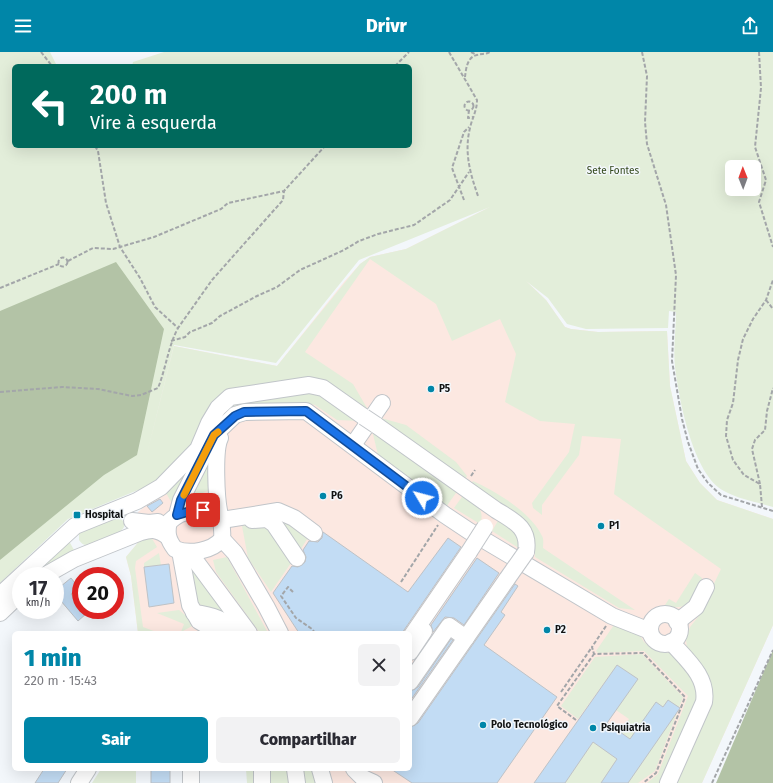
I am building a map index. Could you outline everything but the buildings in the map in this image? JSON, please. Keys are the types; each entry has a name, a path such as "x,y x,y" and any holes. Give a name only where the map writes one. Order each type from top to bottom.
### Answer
{"street":[{"path":"0,595 59,539 76,526 137,501 160,487 198,449 209,422 218,408 230,396 309,385 323,388 511,519 525,532 528,544 526,552 412,715"},
{"path":"353,445 382,404"},
{"path":"167,536 169,522 175,516 181,500 214,435 235,416 244,412 306,411 445,515 536,572 612,616 650,630"},
{"path":"221,430 215,456 222,525 235,553 279,631"},
{"path":"124,538 130,533 131,519 137,501"},
{"path":"115,510 126,512 131,519 149,523 194,510 203,510 222,525 256,520 267,520 274,524 297,558"},
{"path":"412,678 469,552 496,510"},
{"path":"254,631 213,572 208,549 222,525 278,511 294,518 314,533"},
{"path":"76,526 72,533 74,544 80,552 85,554"},
{"path":"61,567 85,554 124,538 151,530 160,530 167,536 175,549 185,551 208,549"},
{"path":"185,551 186,592 190,605 199,621 216,631"},
{"path":"185,551 247,631"},
{"path":"677,622 696,606 706,587"},
{"path":"0,613 12,602"},
{"path":"194,613 227,631"},
{"path":"194,613 211,615 225,622 237,631"},
{"path":"661,615 670,616 677,622 679,634 671,642 663,644 656,642 650,630 652,622 661,615"},
{"path":"412,637 439,619"},
{"path":"439,619 466,638"},
{"path":"412,661 439,619"},
{"path":"412,649 426,628"},
{"path":"668,783 704,702 706,692 702,681 671,642"},
{"path":"79,783 87,771"},
{"path":"191,771 191,783"},
{"path":"262,771 262,783"},
{"path":"295,771 297,783"},
{"path":"321,771 324,783"},
{"path":"347,771 352,783"},
{"path":"356,771 363,778 374,783"}],"path":[{"path":"41,52 50,64"},
{"path":"397,64 408,52"},
{"path":"448,52 465,77 477,100 474,117 470,126 468,147 469,172 478,196"},
{"path":"472,52 477,55"},
{"path":"465,77 466,66 471,58 477,55 485,55 490,52"},
{"path":"642,52 647,76 647,144 666,205 676,275 672,362 682,419 698,469 708,483 721,495 773,511"},
{"path":"759,52 761,88 755,147 766,180 759,202 773,247"},
{"path":"469,110 464,107 468,101 473,104 472,109 469,110 468,118 474,117"},
{"path":"464,200 452,168 464,132 470,126"},
{"path":"97,148 106,203 120,247 140,278 155,307 178,328"},
{"path":"0,288 59,264 61,258 68,260 93,248 112,249 154,237 222,209 228,204 284,191 323,148"},
{"path":"171,341 185,337 190,332 212,323 220,316 277,287 300,270 344,250 359,241 378,234 414,225 450,200 460,188 469,172"},
{"path":"0,392 62,387 98,389 132,396 141,395 158,388 165,370 171,341 178,328 212,280 283,200 284,191"},
{"path":"59,264 62,267 66,266 68,260"},
{"path":"760,484 744,475 734,460 726,436 727,420 733,403 742,339 766,300 773,280"},
{"path":"766,300 773,309"},
{"path":"762,508 760,484 752,449 755,440 765,430 767,411 773,388"},
{"path":"401,582 445,515"},
{"path":"293,592 288,588 281,596 296,618 314,631"},
{"path":"561,692 612,616"},
{"path":"592,647 594,654"},
{"path":"712,783 773,650"},
{"path":"594,654 643,653 685,697 656,773 643,783"},
{"path":"576,720 557,706 594,654"}],"shaded area":[{"path":"498,203 521,276 546,300 565,327 598,332 667,331 670,386 686,461 700,483 717,500 773,519 773,625 702,783 247,783 247,771 412,771 412,631 138,631 131,576 126,557 141,539 137,515 143,508 138,496 138,490 174,346 277,366 360,264 370,257 406,249"}],"green space":[{"name":"Sete Fontes","path":"0,52 50,52 56,64 12,64 12,148 412,148 412,64 132,64 133,62 164,52 773,52 773,507 741,498 724,491 713,482 696,453 684,416 675,367 674,353 676,312 669,311 668,328 586,329 567,324 548,298 526,281 546,300 565,327 598,332 667,331 670,386 686,461 700,483 717,500 773,519 773,625 702,783 674,783 712,693 710,679 687,649 686,639 690,627 698,617 721,569 614,494 621,439 582,436 579,455 542,505 542,515 533,508 532,503 569,452 575,424 540,421 505,402 516,354 500,319 452,341 436,304 370,259 305,352 353,384 367,408 367,411 335,389 240,387 193,446 153,485 138,496 138,490 68,519 17,567 12,567 12,572 0,583","holes":["490,207 406,249 370,257 360,264 277,366 174,346 144,466 174,345 276,363 359,260"]},
{"path":"116,262 164,329 137,455 104,475 0,560 0,311"},
{"path":"316,392 360,421 337,420 315,405 307,403 223,416 219,415 241,399"},
{"path":"381,418 406,425 456,462 467,476 465,480 379,419"},
{"path":"372,430 458,490 446,507 378,455"},
{"path":"212,447 215,488 190,498"},
{"path":"195,461 173,505 166,493"},
{"path":"473,481 502,496 530,519 543,537 543,548 635,610 619,608 535,557 534,536 529,528 471,484"},
{"path":"464,494 475,503 480,510 480,524 454,508"},
{"path":"274,513 309,536 299,552"},
{"path":"115,516 119,517 124,522 124,527 122,530 107,539 91,545 84,545 81,543 79,540 79,532"},
{"path":"499,519 517,531 520,549 492,531"},
{"path":"259,521 264,523 291,563 271,592 248,558 242,526"},
{"path":"151,537 157,547 136,561 135,568 143,627 154,631 138,631 131,576 126,557 141,539"},
{"path":"68,539 75,552 48,567 40,567"},
{"path":"159,553 161,565 144,567 144,563"},
{"path":"227,557 267,631 259,631 216,572 213,560"},
{"path":"195,564 240,628 196,602 190,571"},
{"path":"695,573 702,578 702,583 691,601 684,606 663,608 669,599 676,603"},
{"path":"179,610 196,624 181,631 184,624 157,613"},
{"path":"614,625 639,634 644,642 651,648 676,655 689,670 700,692 661,783 647,783 658,774 688,696 644,651 598,653 596,651"},
{"path":"773,650 773,783 716,783"},
{"path":"642,654 683,697 679,708 668,700 663,707 656,703 630,739 620,732 629,719 616,710 637,679 617,665 578,719 561,706 595,657"},
{"path":"679,709 655,771 638,783 628,783"},
{"path":"593,742 617,759 601,783 565,783"},
{"path":"100,771 136,771 136,783 92,783"},
{"path":"246,771 257,771 258,783 247,783"},
{"path":"268,771 288,771 290,783 269,783"},
{"path":"303,771 317,771 320,783 304,783"}],"slow traffic":[{"path":"184,495 214,435 218,432"}],"place":[{"name":"P5","path":"431,389"},
{"name":"P6","path":"323,496"},
{"name":"Hospital","path":"77,515"},
{"name":"P1","path":"601,526"},
{"name":"P2","path":"547,630"},
{"name":"Polo Tecnológico","path":"483,725"},
{"name":"Psiquiatria","path":"593,728"}],"route":[{"path":"203,510 194,510 177,515 181,500 214,435 221,430 229,420 244,412 291,410 306,411 422,498"}]}
